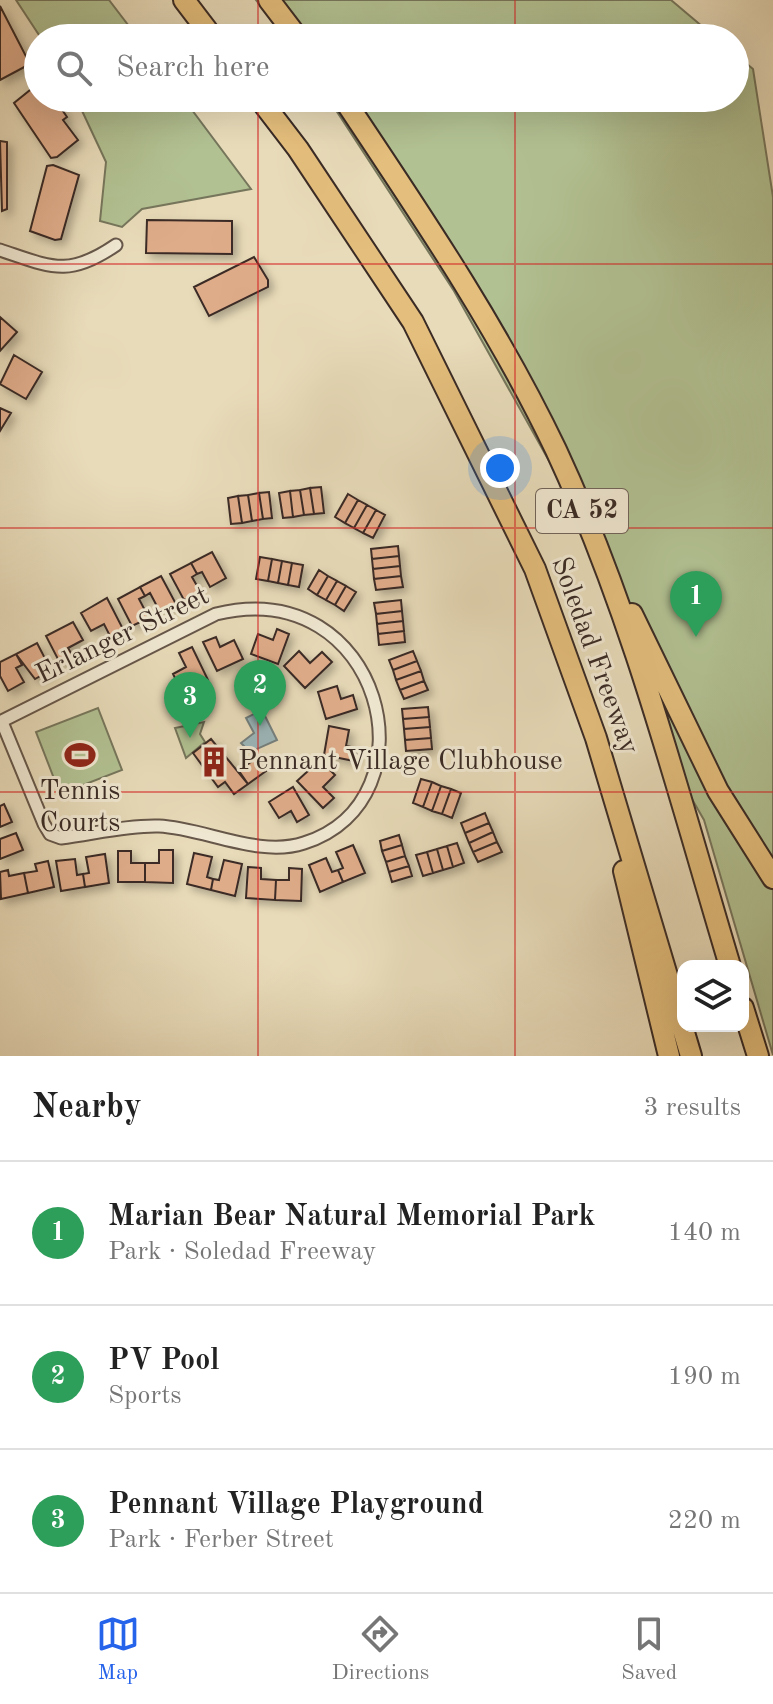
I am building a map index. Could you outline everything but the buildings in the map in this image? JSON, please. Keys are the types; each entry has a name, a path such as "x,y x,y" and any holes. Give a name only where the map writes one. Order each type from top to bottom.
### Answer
{"highway":[{"path":"184,0 202,24"},
{"path":"269,0 287,24"},
{"name":"Soledad Freeway","path":"270,112 298,149 413,322 535,569 596,738 691,1056"},
{"name":"Soledad Freeway","path":"352,112 464,282 555,449 604,561 649,695 728,960"},
{"path":"604,561 655,656 718,791 769,874"},
{"path":"596,738 632,911 669,1056"},
{"path":"749,1027 758,1056"}],"street":[{"path":"0,250 57,269 71,269 94,260 116,245"},
{"name":"Erlanger Street","path":"240,608 293,614 314,622 341,642 370,687 378,721 377,756 368,794 334,828 302,844 260,844 157,826 61,838 50,834 1,722 216,614 240,608"}],"green space":[{"path":"16,0 109,0 127,24 32,24"},
{"path":"256,0 671,0 699,24 276,24"},
{"path":"749,66 753,69 773,197 773,1055 749,973 749,960 745,960 704,820 651,728 587,546 553,468 454,291 337,112 749,112"},
{"path":"83,112 193,112 251,189 142,209 122,227 100,221 106,162"},
{"name":"Tennis Courts","path":"98,708 122,770 60,794 36,732"},
{"path":"204,722 200,734 205,742 186,758 175,728"}],"water":[{"path":"262,710 277,740 250,752 241,743 254,733 246,718"}],"place":[{"name":"Marian Bear Natural Memorial Park","path":"696,637"},
{"name":"PV Pool","path":"260,726"},
{"name":"Pennant Village Playground","path":"190,738"},
{"name":"Tennis Courts","path":"80,755"},
{"name":"Pennant Village Clubhouse","path":"214,762"}]}
